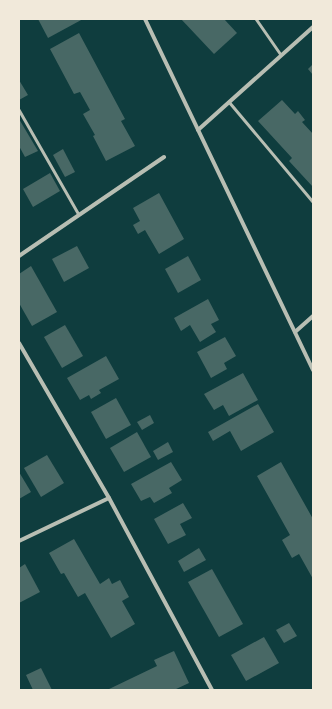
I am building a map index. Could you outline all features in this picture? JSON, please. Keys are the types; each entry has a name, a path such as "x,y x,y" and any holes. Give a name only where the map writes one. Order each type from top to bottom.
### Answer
{"street":[{"path":"145,19 313,370"},
{"path":"198,130 313,27"},
{"path":"19,256 164,157"},
{"path":"295,332 313,316"},
{"path":"19,343 108,498 212,690"},
{"path":"19,541 108,498"}],"lane":[{"path":"256,19 281,55"},
{"path":"229,102 313,202"},
{"path":"19,110 79,215"}],"building":[{"path":"38,19 83,19 48,38"},
{"path":"181,19 224,19 237,33 214,54"},
{"path":"79,33 125,119 121,121 135,146 106,161 93,136 95,135 83,114 90,110 80,92 74,94 50,49"},
{"path":"313,64 313,75 308,69"},
{"path":"19,80 28,95 19,100"},
{"path":"282,100 295,114 298,111 305,120 302,122 313,134 313,187 289,161 292,158 258,121"},
{"path":"19,119 38,151 25,157 19,146"},
{"path":"63,149 75,172 65,177 53,155"},
{"path":"50,173 60,191 33,207 23,189"},
{"path":"159,193 184,239 159,254 145,230 138,234 133,225 140,221 133,208"},
{"path":"77,246 89,268 64,282 52,259"},
{"path":"188,256 201,280 178,293 165,269"},
{"path":"31,266 57,312 32,326 19,303 19,274"},
{"path":"208,299 219,320 211,324 216,332 200,342 190,325 181,331 174,318"},
{"path":"65,325 83,356 62,368 44,337"},
{"path":"225,337 236,356 224,363 227,369 211,378 197,352"},
{"path":"106,356 119,379 99,390 101,393 91,399 89,395 80,400 67,378"},
{"path":"243,373 258,400 229,416 223,405 214,410 204,394"},
{"path":"116,398 131,425 106,439 91,412"},
{"path":"258,404 274,432 241,451 230,431 213,441 208,432"},
{"path":"150,415 154,423 142,430 137,422"},
{"path":"137,432 151,457 124,472 110,448"},
{"path":"168,442 173,452 158,460 153,451"},
{"path":"47,455 64,483 41,497 24,468"},
{"path":"171,462 182,480 169,488 172,493 154,503 150,497 141,501 131,484"},
{"path":"281,462 313,519 313,579 299,554 292,558 282,540 290,535 257,476"},
{"path":"19,472 31,492 19,499"},
{"path":"183,503 192,518 180,524 186,535 168,544 154,519"},
{"path":"74,539 100,584 109,578 112,584 120,580 129,597 122,601 135,624 111,638 85,593 78,597 64,573 61,574 49,553"},
{"path":"199,548 206,560 184,572 178,561"},
{"path":"25,564 40,592 19,603 19,568"},
{"path":"212,569 243,624 219,637 188,582"},
{"path":"289,623 297,636 284,643 276,630"},
{"path":"264,637 279,663 246,681 231,655"},
{"path":"174,651 189,683 174,690 107,690 157,666 154,660"},
{"path":"41,668 52,690 33,690 26,675"}]}
